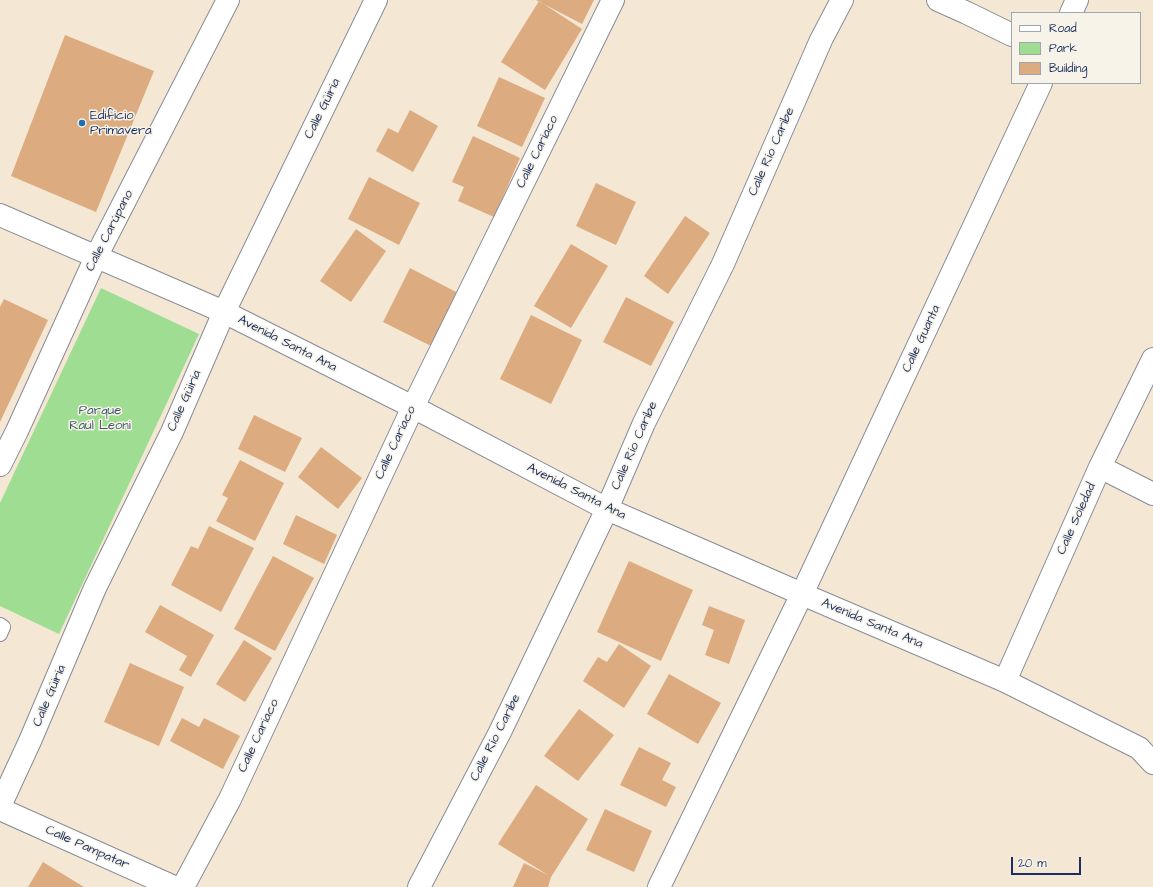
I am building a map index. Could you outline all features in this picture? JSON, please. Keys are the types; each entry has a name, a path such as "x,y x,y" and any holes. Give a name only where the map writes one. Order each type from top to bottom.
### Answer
{"street":[{"name":"Calle Carúpano","path":"0,465 96,257 228,0"},
{"name":"Calle Güiria","path":"0,806 30,741 95,588 172,432 224,312 376,0"},
{"name":"Calle Cariaco","path":"183,887 230,799 413,407 613,0"},
{"name":"Calle Río Caribe","path":"419,887 500,732 607,509 644,423 724,264 821,40 842,0"},
{"path":"938,0 1011,35"},
{"path":"1071,12 1077,0"},
{"name":"Calle Guanta","path":"659,887 802,594 1041,84"},
{"name":"Avenida Santa Ana","path":"0,215 224,312 413,407 607,509 1005,681 1139,748 1153,763"},
{"name":"Calle Soledad","path":"1005,681 1100,467 1153,359"},
{"path":"1100,467 1153,494"},
{"name":"Calle Pampatar","path":"0,809 174,887"}],"lane":[{"path":"0,625 3,627 0,634"}],"green space":[{"name":"Parque Raúl Leoni","path":"101,288 199,334 59,634 0,606 0,503"}],"building":[{"path":"536,0 594,0 582,24"},
{"path":"539,1 582,29 545,90 501,62"},
{"name":"Edificio Primavera","path":"65,35 154,71 96,212 11,176"},
{"path":"499,77 545,98 522,147 477,126"},
{"path":"410,110 438,126 413,172 376,151 388,128 398,133"},
{"path":"473,136 520,158 494,217 458,201 464,187 452,182"},
{"path":"369,177 420,203 399,245 348,219"},
{"path":"596,183 636,202 616,245 576,226"},
{"path":"685,216 710,233 668,294 644,276"},
{"path":"356,229 386,251 351,302 320,281"},
{"path":"571,244 608,266 571,328 534,306"},
{"path":"410,268 458,293 431,346 383,322"},
{"path":"626,297 674,322 651,366 603,342"},
{"path":"4,299 48,320 0,422 0,307"},
{"path":"531,315 582,340 551,404 500,379"},
{"path":"254,415 302,438 285,472 238,449"},
{"path":"321,447 362,478 338,509 298,477"},
{"path":"240,460 284,483 255,541 216,521 228,498 222,495"},
{"path":"296,515 337,535 324,564 283,544"},
{"path":"209,526 254,548 221,612 171,585 191,546 198,549"},
{"path":"273,556 314,578 275,651 234,629"},
{"path":"629,561 693,590 661,661 597,632"},
{"path":"160,605 214,635 191,677 179,670 187,656 145,632"},
{"path":"709,606 745,620 729,664 705,655 714,630 702,625"},
{"path":"244,640 272,658 245,702 216,684"},
{"path":"619,644 651,666 624,708 583,681 598,657 607,662"},
{"path":"130,663 184,687 159,746 104,722"},
{"path":"669,674 721,703 698,744 647,714"},
{"path":"579,709 614,735 578,781 544,756"},
{"path":"182,718 199,727 204,718 240,736 223,769 170,741"},
{"path":"639,747 671,763 662,780 676,787 666,807 620,785"},
{"path":"536,785 588,819 551,877 548,887 513,887 524,863 548,875 498,844"},
{"path":"605,809 652,831 634,872 586,850"},
{"path":"43,862 84,887 28,887"}],"place":[{"name":"Edificio Primavera","path":"82,123"}]}
